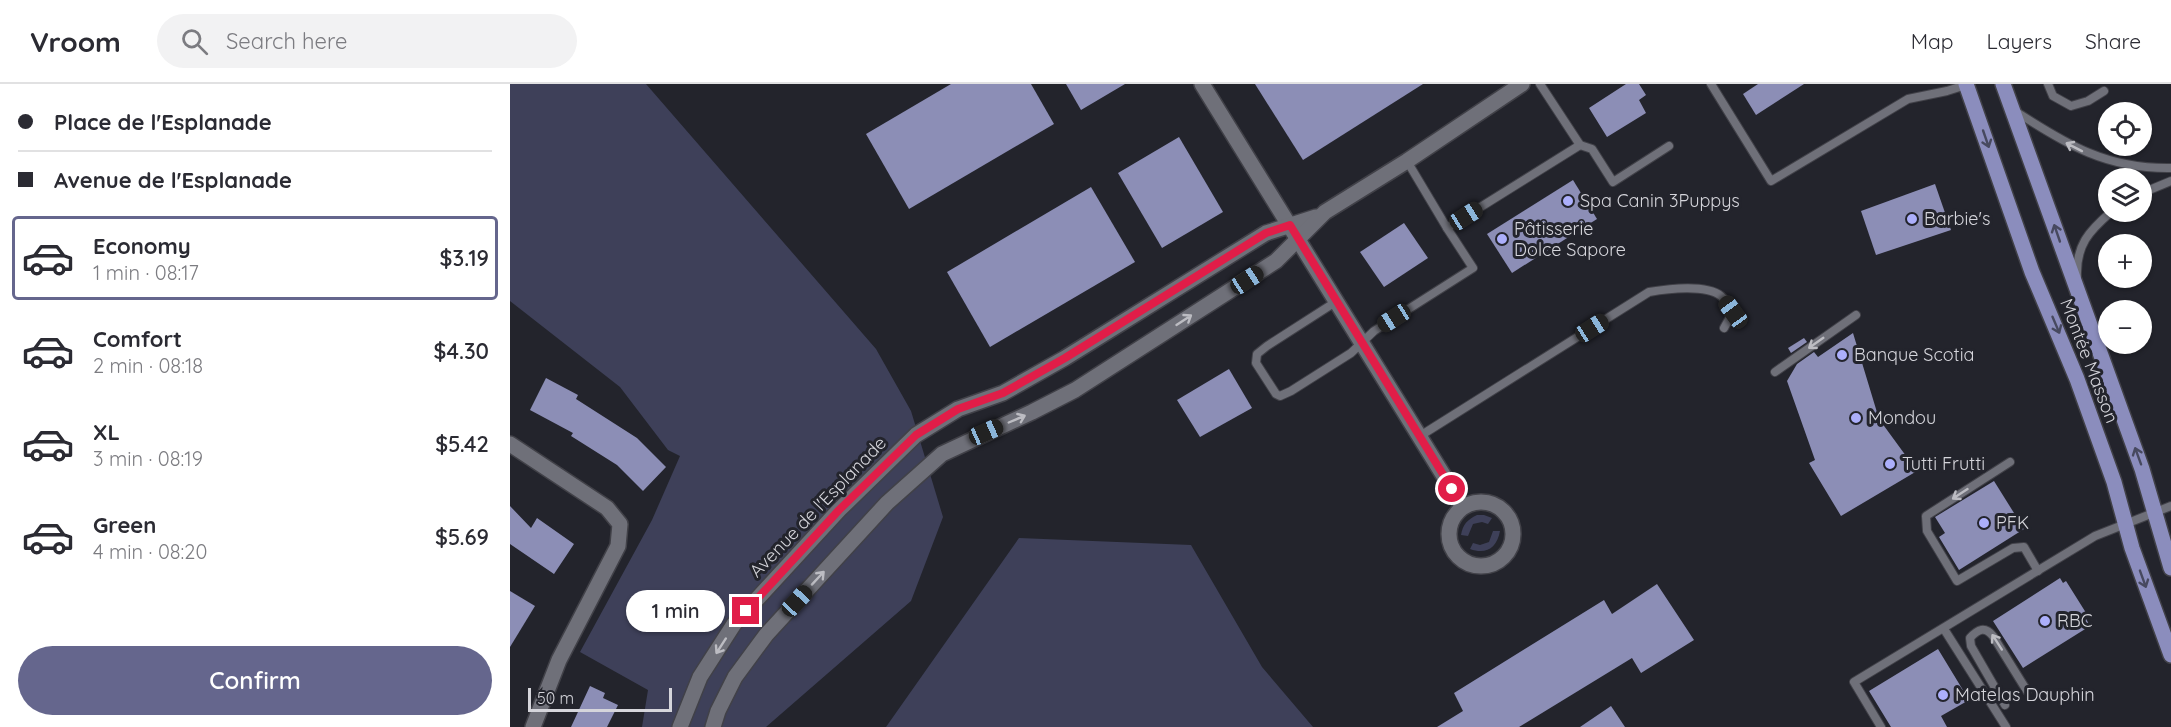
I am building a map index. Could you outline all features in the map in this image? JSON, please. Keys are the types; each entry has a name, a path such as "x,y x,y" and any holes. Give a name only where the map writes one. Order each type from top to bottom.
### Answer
{"main road":[{"name":"Montée Masson","path":"1966,84 2032,272 2077,379 2114,482 2125,523 2171,655"},
{"name":"Montée Masson","path":"2003,84 2142,469 2171,568"}],"street":[{"path":"1202,84 1463,507"},
{"name":"Avenue de l'Esplanade","path":"713,727 735,677 766,635 888,503 942,454 1075,390 1276,261 1294,232 1407,161 1522,84"},
{"name":"Avenue de l'Esplanade","path":"680,727 700,677 734,624 839,510 916,435 958,409 1003,393 1045,369 1266,233 1294,232"},
{"path":"510,444 608,508 620,524 618,546 559,660 533,727"},
{"path":"1482,501 1492,503 1508,516 1514,535 1512,545 1498,561 1488,566 1477,566 1457,556 1451,546 1450,524 1455,514 1463,507 1482,501"}],"lane":[{"path":"1540,84 1580,145 1592,149 1613,182 1669,146"},
{"path":"1711,84 1771,181 1908,99 1966,84"},
{"path":"2048,84 2053,96 2071,106 2088,101 2104,92"},
{"path":"2013,110 2056,138 2089,154 2123,164 2171,168"},
{"path":"1447,228 1580,145"},
{"path":"1337,301 1261,350 1256,358 1259,369 1275,394 1285,394 1349,354 1374,331 1473,268 1407,161"},
{"path":"2152,189 2171,181"},
{"path":"2079,295 2076,268 2078,250 2100,222"},
{"path":"1420,436 1649,292 1669,288 1712,291 1723,297 1733,312 1724,328"},
{"path":"1775,372 1856,315"},
{"path":"2010,462 1926,516 1927,531 1957,581 2013,548 2024,547 2038,571"},
{"path":"1881,727 1854,682 2095,536 2171,506"},
{"path":"1944,629 2006,727"},
{"path":"2005,705 1971,646 1970,638 1975,632 1983,629 1989,631 2027,692"}],"shaded area":[{"path":"510,84 646,84 876,349 911,411 943,517 911,601 766,727 642,727 648,690 580,652 652,520 680,456 668,450 620,387 510,301"},
{"path":"1477,515 1492,518 1488,524 1482,522 1473,524 1468,536 1461,535 1466,523"},
{"path":"1493,531 1500,531 1499,537 1490,549 1476,551 1470,549 1473,543 1480,545 1489,542"},
{"path":"1019,538 1191,545 1262,667 1313,727 886,727"}],"building":[{"path":"951,84 1031,84 1054,124 909,209 866,134"},
{"path":"1066,84 1125,84 1081,110"},
{"path":"1255,84 1423,84 1303,160"},
{"path":"1626,84 1639,84 1646,95 1639,100 1646,113 1607,137 1589,108"},
{"path":"1758,84 1804,84 1756,115 1743,94"},
{"path":"1179,137 1223,212 1162,248 1118,173"},
{"path":"1573,180 1597,219 1512,273 1487,234"},
{"path":"1935,184 1951,230 1876,255 1861,211"},
{"path":"1091,187 1135,262 990,347 947,272"},
{"path":"1404,223 1428,258 1384,287 1360,252"},
{"path":"1853,333 1879,419 1917,471 1841,516 1809,463 1815,460 1787,381 1797,364 1814,352 1818,357"},
{"path":"1804,338 1807,342 1791,353 1788,348"},
{"path":"1229,369 1252,408 1200,437 1177,400"},
{"path":"546,378 578,395 576,399 637,438 666,467 643,491 617,465 571,436 573,433 530,410"},
{"path":"1994,481 2024,529 1959,570 1939,537 1945,533 1935,517"},
{"path":"510,506 531,528 537,518 574,544 554,574 510,544"},
{"path":"2060,578 2063,583 2066,581 2088,616 2085,617 2090,626 2023,668 1993,621"},
{"path":"1657,584 1694,640 1641,673 1632,658 1519,727 1437,727 1463,711 1454,693 1604,600 1612,614"},
{"path":"510,591 535,606 510,647"},
{"path":"1938,649 1969,700 1941,716 1947,727 1891,727 1869,691"},
{"path":"590,686 605,693 603,698 618,705 607,727 571,727"},
{"path":"1611,706 1625,727 1580,727"}],"place":[{"name":"Spa Canin 3Puppys","path":"1568,201"},
{"name":"Barbie's","path":"1912,219"},
{"name":"Pâtisserie Dolce Sapore","path":"1502,239"},
{"name":"Banque Scotia","path":"1842,355"},
{"name":"Mondou","path":"1856,418"},
{"name":"Tutti Frutti","path":"1890,464"},
{"name":"PFK","path":"1984,523"},
{"name":"RBC","path":"2045,621"},
{"name":"Matelas Dauphin","path":"1943,695"}],"route":[{"path":"746,611 839,510 916,435 958,409 1003,393 1065,358 1266,233 1290,225 1452,489"}]}
